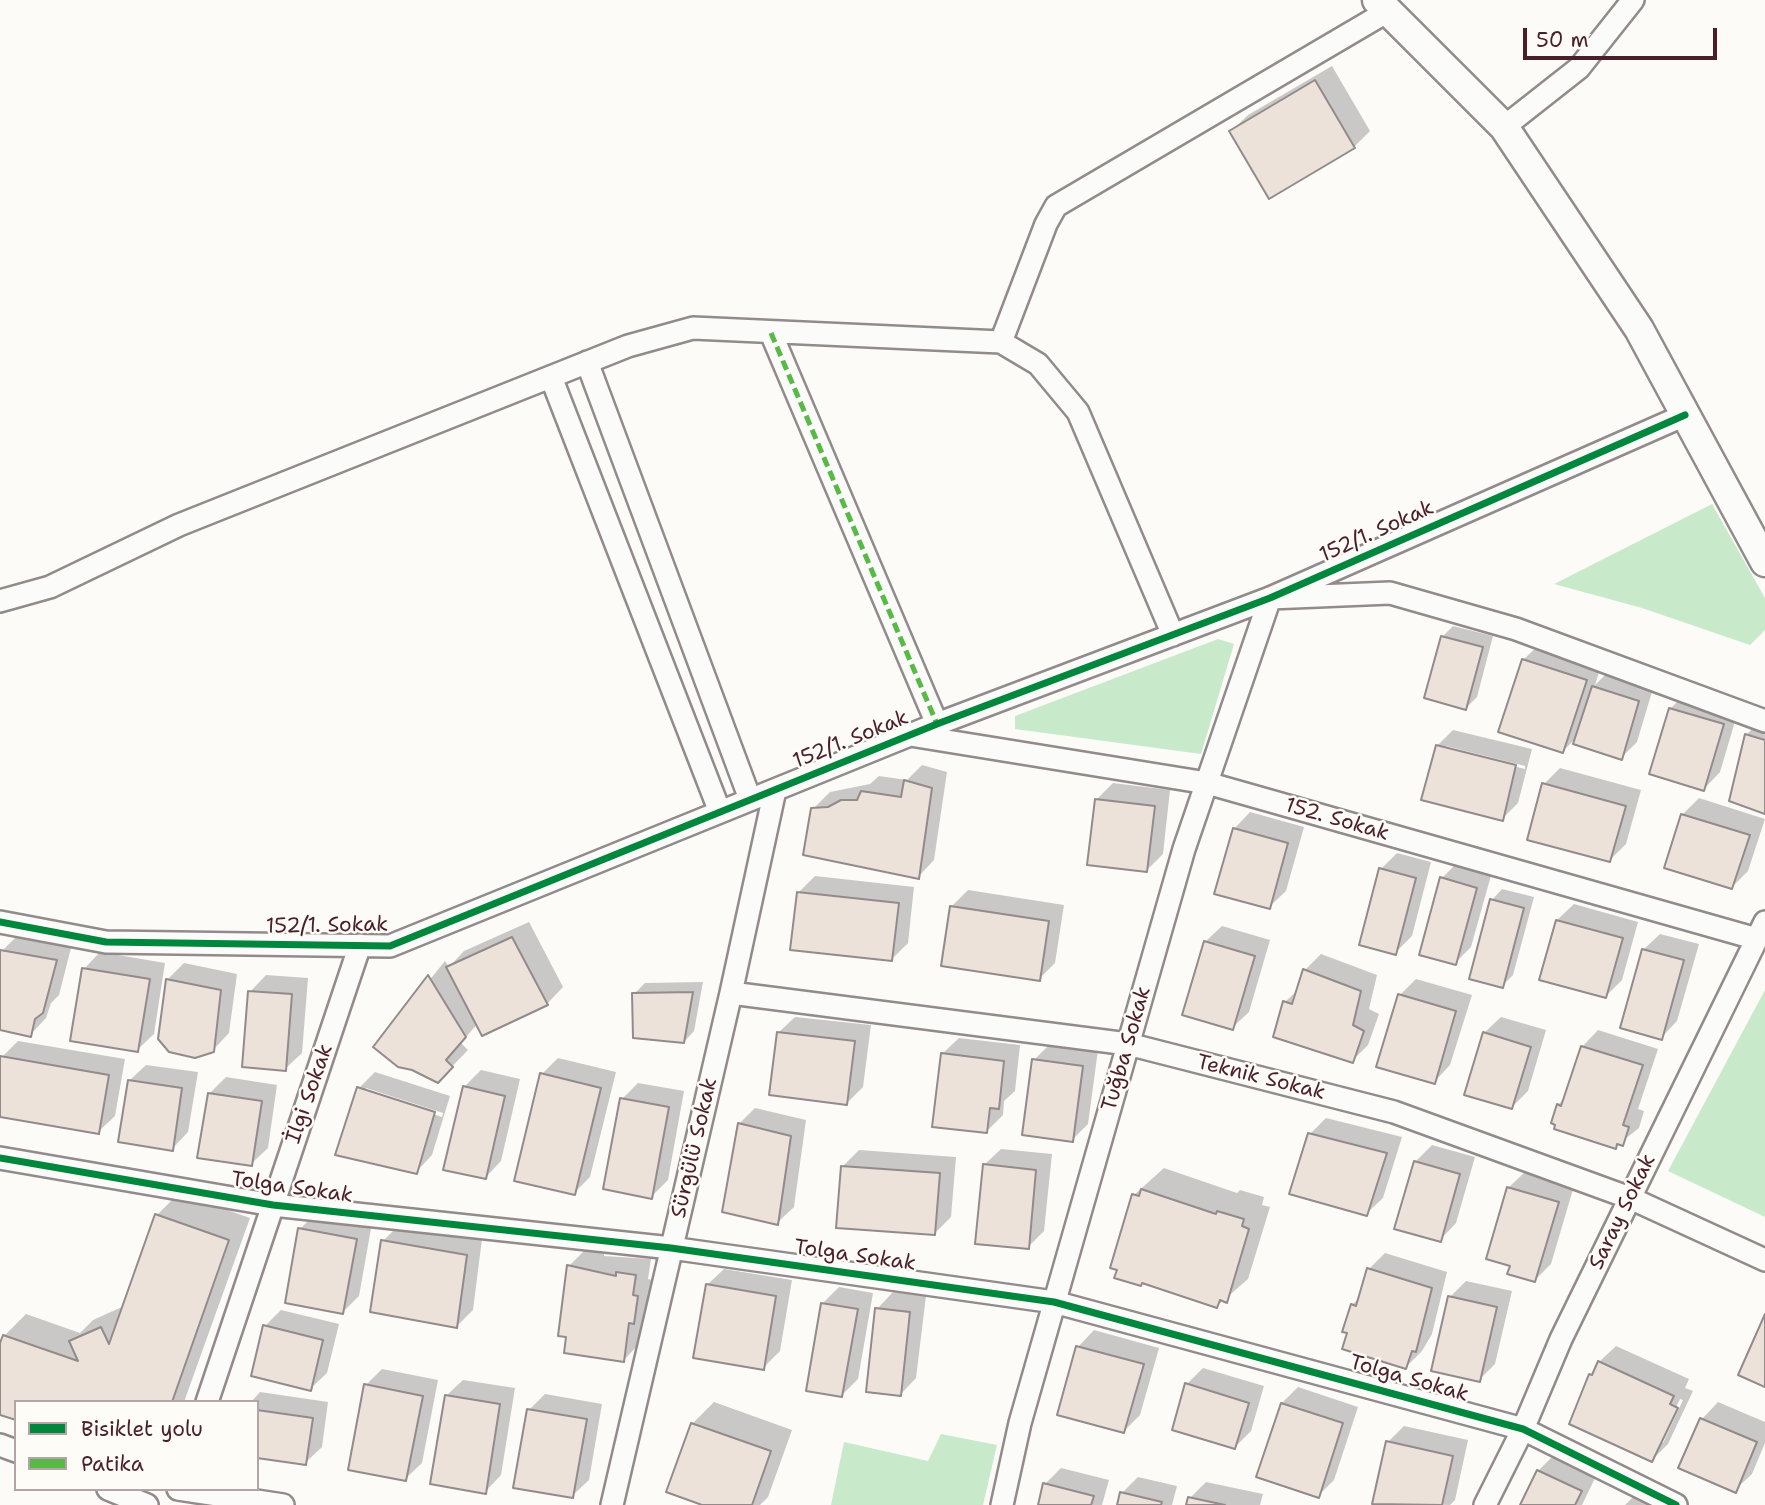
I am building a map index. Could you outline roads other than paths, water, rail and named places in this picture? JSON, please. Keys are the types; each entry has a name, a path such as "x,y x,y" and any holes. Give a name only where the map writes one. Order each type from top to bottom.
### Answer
{"street":[{"path":"1504,127 1579,68 1633,0"},
{"path":"1002,342 1046,224 1056,206 1382,6 1504,127 1639,329 1765,562"},
{"path":"0,601 50,587 180,525 587,362 628,346 693,328 1002,342 1038,364 1078,412 1173,635"},
{"path":"771,333 937,724"},
{"path":"587,362 750,799"},
{"path":"551,377 720,812"},
{"name":"152/1. Sokak","path":"0,922 106,942 390,946 937,724 1270,598 1685,415"},
{"path":"1270,598 1390,593 1516,629 1765,721"},
{"name":"Tuğba Sokak","path":"1002,1505 1020,1423 1184,849 1270,598"},
{"name":"152. Sokak","path":"911,735 1207,783 1761,930"},
{"name":"Sürgülü Sokak","path":"612,1505 731,993 775,790"},
{"name":"Saray Sokak","path":"1485,1505 1523,1429 1561,1339 1761,930"},
{"name":"İlgi Sokak","path":"208,1400 360,945"},
{"name":"Teknik Sokak","path":"731,993 1128,1044 1394,1112 1630,1198 1765,1260"},
{"name":"Tolga Sokak","path":"2,1165 273,1205 671,1248 1054,1302 1523,1429 1676,1505"},
{"path":"113,1491 147,1505"},
{"path":"191,1491 284,1505"}]}
